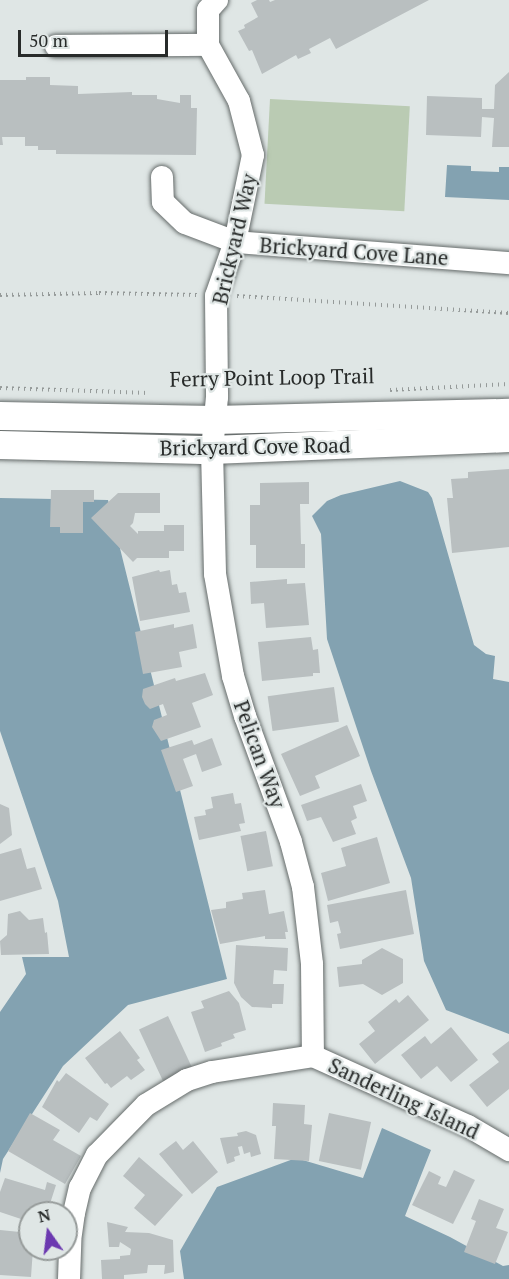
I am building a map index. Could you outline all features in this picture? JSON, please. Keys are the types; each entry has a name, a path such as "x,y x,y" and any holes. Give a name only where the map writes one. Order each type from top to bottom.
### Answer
{"street":[{"name":"Brickyard Way","path":"212,450 217,397 216,296 235,242 253,154 239,101 208,45 208,10 217,0"},
{"path":"56,46 208,45"},
{"name":"Brickyard Cove Lane","path":"162,177 163,202 185,223 235,242 509,263"},
{"name":"Brickyard Cove Road","path":"0,416 214,420 509,412"},
{"name":"Brickyard Cove Road","path":"0,446 212,450 509,438"},
{"name":"Pelican Way","path":"212,450 213,539 220,611 244,716 282,813 303,887 312,964 313,1056"},
{"name":"Sanderling Island","path":"69,1279 70,1241 80,1188 98,1155 146,1104 188,1080 212,1072 313,1056 468,1126 509,1150"}],"path":[{"path":"0,295 99,293 279,297 509,313"},
{"name":"Ferry Point Loop Trail","path":"380,390 509,384"},
{"name":"Ferry Point Loop Trail","path":"0,388 159,394"}],"green space":[{"path":"270,99 410,106 404,211 265,204"}],"water":[{"path":"447,165 471,166 471,171 499,172 499,167 509,167 509,200 445,197"},
{"path":"400,481 428,492 432,498 474,645 486,654 495,656 493,679 509,682 509,1034 446,1010 424,961 411,878 371,771 327,639 321,534 312,516 327,501 341,495"},
{"path":"0,498 108,500 227,979 128,1005 63,1066 3,1159 0,1173 0,1012 26,974 22,957 69,957 58,901 0,731"},
{"path":"382,1128 431,1150 405,1216 503,1266 509,1265 509,1279 184,1279 180,1251 217,1187 296,1158 363,1178"}],"building":[{"path":"257,0 269,0 270,2 275,0 429,0 336,49 330,38 309,49 311,53 298,59 296,55 262,74 252,50 249,51 238,31 258,17 251,3"},
{"path":"509,72 509,147 492,147 494,118 482,117 481,137 426,135 427,96 482,98 482,109 494,109 495,85"},
{"path":"26,77 50,77 50,85 78,86 78,94 132,92 132,95 157,95 157,99 180,103 180,95 191,95 191,108 197,108 196,155 56,154 56,150 38,150 38,146 25,146 25,137 2,137 3,145 0,145 0,80 26,80"},
{"path":"509,469 509,547 452,553 447,498 453,498 451,479 468,478 468,472"},
{"path":"309,482 309,504 300,504 301,544 305,544 305,568 256,568 256,545 250,545 250,505 260,505 260,483"},
{"path":"51,490 94,490 94,502 83,502 83,533 60,533 60,527 50,527"},
{"path":"118,493 160,493 160,513 135,513 130,526 138,534 138,531 164,531 164,525 184,525 184,551 169,551 169,558 137,558 133,562 91,518"},
{"path":"159,570 160,572 170,570 172,585 177,584 179,593 186,592 190,612 140,621 132,577"},
{"path":"287,579 287,584 305,583 309,625 266,628 264,603 251,604 250,582"},
{"path":"174,624 174,628 193,624 197,648 179,652 182,667 143,674 135,632"},
{"path":"311,637 313,650 318,649 320,673 313,673 313,676 262,681 258,642"},
{"path":"205,673 213,695 192,703 201,727 161,741 152,727 154,720 167,715 163,704 150,709 145,704 142,697 143,689 175,678 176,681"},
{"path":"334,687 339,722 273,731 268,696"},
{"path":"347,725 360,756 315,776 320,788 300,796 281,754"},
{"path":"212,738 222,765 202,772 196,754 183,759 193,786 176,792 161,750 192,740 194,745"},
{"path":"361,784 367,801 353,806 357,818 351,821 356,834 333,842 321,817 307,821 301,805"},
{"path":"233,793 235,804 241,803 245,823 239,824 241,831 199,840 194,817 206,815 205,810 213,808 211,797"},
{"path":"0,804 9,808 12,835 0,844"},
{"path":"266,831 273,866 247,871 240,836"},
{"path":"377,837 390,883 328,901 321,873 346,866 341,848"},
{"path":"21,848 27,869 35,867 42,889 0,901 0,854"},
{"path":"265,890 269,914 284,911 288,932 285,932 286,939 265,939 265,936 220,944 211,910 226,908 226,902 243,899 242,893"},
{"path":"406,890 414,934 340,949 337,934 341,933 338,921 330,923 327,905"},
{"path":"20,911 29,920 43,918 49,954 1,955 0,941 7,935 8,914"},
{"path":"236,945 288,948 287,971 274,970 273,984 284,984 283,1004 272,1004 272,1008 252,1007 241,997 234,983"},
{"path":"382,948 403,959 403,983 382,995 363,984 339,987 337,967 362,964 362,960"},
{"path":"229,991 239,1003 246,1030 233,1034 235,1038 221,1043 222,1046 205,1052 191,1012 204,1008 201,1001"},
{"path":"408,995 429,1020 375,1064 359,1044 375,1031 368,1022 396,999 399,1003"},
{"path":"168,1016 193,1069 164,1083 139,1030"},
{"path":"451,1027 478,1060 451,1082 437,1066 421,1079 401,1055 425,1036 431,1044"},
{"path":"120,1031 140,1058 137,1060 145,1070 131,1080 127,1076 111,1088 107,1083 105,1084 85,1058"},
{"path":"509,1041 509,1089 487,1107 469,1085 499,1062 492,1054"},
{"path":"66,1073 109,1104 97,1121 90,1117 79,1133 42,1107 57,1080 59,1082"},
{"path":"273,1103 305,1105 304,1124 312,1125 309,1161 274,1159 276,1126 272,1126"},
{"path":"30,1113 60,1130 53,1140 81,1156 65,1184 8,1151"},
{"path":"329,1113 371,1122 361,1170 319,1161"},
{"path":"246,1131 256,1135 261,1154 251,1157 250,1152 244,1154 242,1146 238,1147 240,1155 234,1157 235,1161 227,1164 220,1138 238,1136 237,1133"},
{"path":"176,1141 183,1150 193,1141 218,1172 192,1194 159,1154"},
{"path":"139,1157 183,1195 155,1226 134,1208 145,1195 123,1176"},
{"path":"454,1170 475,1180 453,1224 412,1205 429,1171 441,1177 438,1184 446,1187"},
{"path":"5,1178 45,1190 47,1182 56,1185 51,1201 18,1201 18,1218 0,1212 0,1192"},
{"path":"479,1199 504,1209 496,1228 508,1232 495,1264 464,1252 476,1221 471,1219"},
{"path":"107,1222 128,1227 125,1232 149,1233 173,1240 174,1272 164,1274 165,1265 148,1265 147,1273 124,1275 124,1279 102,1279 101,1260 120,1259 120,1256 130,1255 131,1249 120,1242 119,1247 109,1247"},
{"path":"0,1230 18,1232 18,1261 32,1261 31,1277 0,1275"}]}
